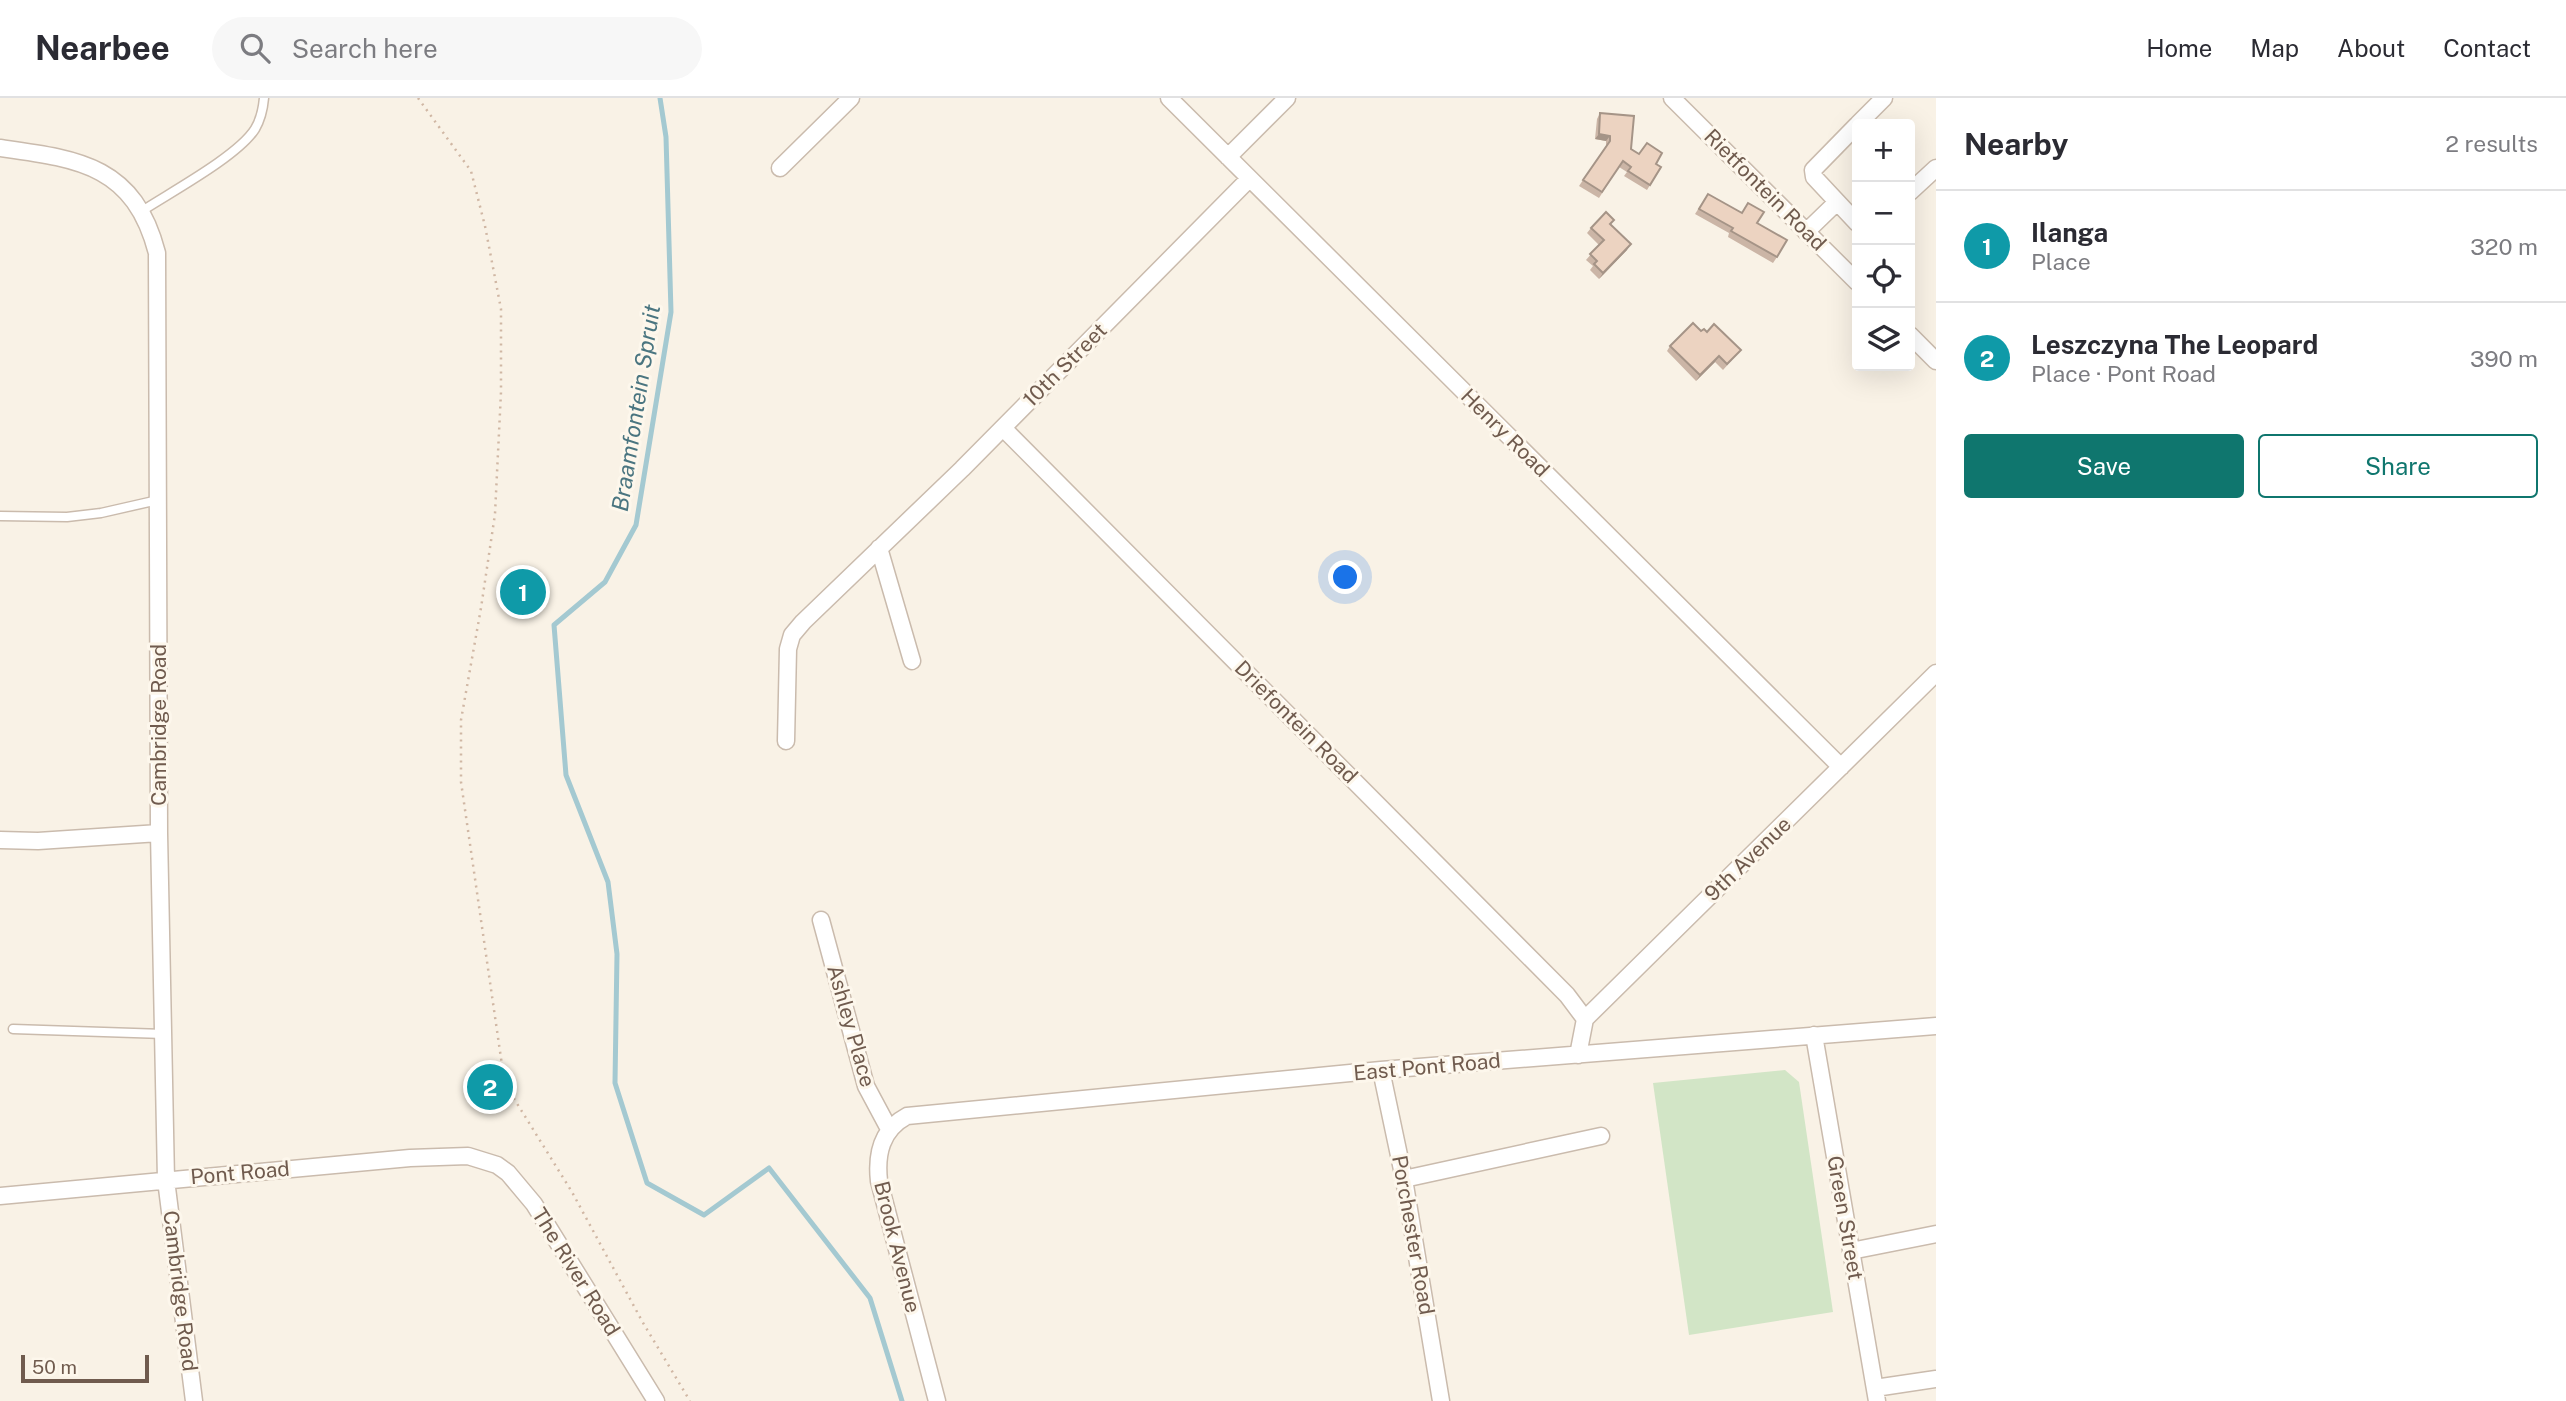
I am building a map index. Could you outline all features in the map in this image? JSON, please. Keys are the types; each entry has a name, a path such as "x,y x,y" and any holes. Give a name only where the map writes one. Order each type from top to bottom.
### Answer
{"street":[{"path":"780,168 851,98"},
{"name":"Henry Road","path":"1169,98 1841,767"},
{"path":"1228,157 1287,98"},
{"name":"Rietfontein Road","path":"1672,98 1852,277"},
{"path":"1862,119 1884,98"},
{"path":"1852,129 1813,170 1814,177 1852,218"},
{"name":"Cambridge Road","path":"0,148 54,156 85,164 108,176 126,191 142,211 157,253 159,833 166,1180 194,1401"},
{"path":"1915,187 1936,168"},
{"name":"10th Street","path":"786,741 786,669 792,635 817,607 962,469 1249,179"},
{"path":"1806,232 1837,202"},
{"path":"1915,340 1936,361"},
{"name":"Driefontein Road","path":"1003,428 1567,995 1585,1019"},
{"path":"879,548 912,661"},
{"name":"9th Avenue","path":"1585,1019 1936,673"},
{"path":"0,840 38,841 159,833"},
{"name":"Ashley Place","path":"821,920 866,1086 889,1129"},
{"path":"1578,1055 1581,1027 1585,1019"},
{"name":"East Pont Road","path":"889,1129 897,1121 919,1113 1381,1070 1936,1026"},
{"name":"Green Street","path":"1814,1035 1876,1394"},
{"name":"Porchester Road","path":"1381,1070 1404,1179 1441,1401"},
{"name":"Brook Avenue","path":"889,1129 878,1151 879,1181 937,1401"},
{"path":"1404,1179 1601,1136"},
{"name":"Pont Road","path":"0,1196 410,1158 480,1158"},
{"name":"The River Road","path":"480,1158 508,1173 534,1205 656,1401"},
{"path":"1851,1251 1936,1234"},
{"path":"1876,1394 1936,1379"}],"lane":[{"path":"142,211 245,141 260,119 264,98"},
{"path":"0,516 66,517 101,513 158,500"},
{"path":"13,1029 164,1034"}],"path":[{"path":"418,98 471,171 501,309 501,392 495,514 461,720 461,782 503,1072 508,1089 572,1192 642,1321 690,1401"}],"green space":[{"path":"1785,1070 1799,1082 1833,1312 1689,1335 1653,1083"}],"building":[{"path":"1600,113 1634,116 1631,149 1639,154 1647,143 1662,153 1656,164 1661,167 1650,185 1628,171 1631,167 1623,161 1602,192 1583,180 1610,141 1610,136 1599,134"},
{"path":"1708,194 1742,213 1748,203 1764,212 1757,223 1787,240 1777,257 1699,209"},
{"path":"1606,212 1614,220 1610,224 1631,244 1603,273 1594,264 1597,261 1590,254 1604,240 1591,228"},
{"path":"1693,323 1701,331 1704,329 1707,332 1714,324 1741,350 1727,364 1719,356 1700,375 1670,346"}],"waterway":[{"name":"Braamfontein Spruit","path":"660,98 666,137 671,312 636,525 605,582 554,625 566,775 608,882 617,954 615,1083 647,1183 704,1215 769,1168 870,1298 902,1401"}],"place":[{"name":"Ilanga","path":"523,592"},
{"name":"Leszczyna The Leopard","path":"490,1087"}]}
